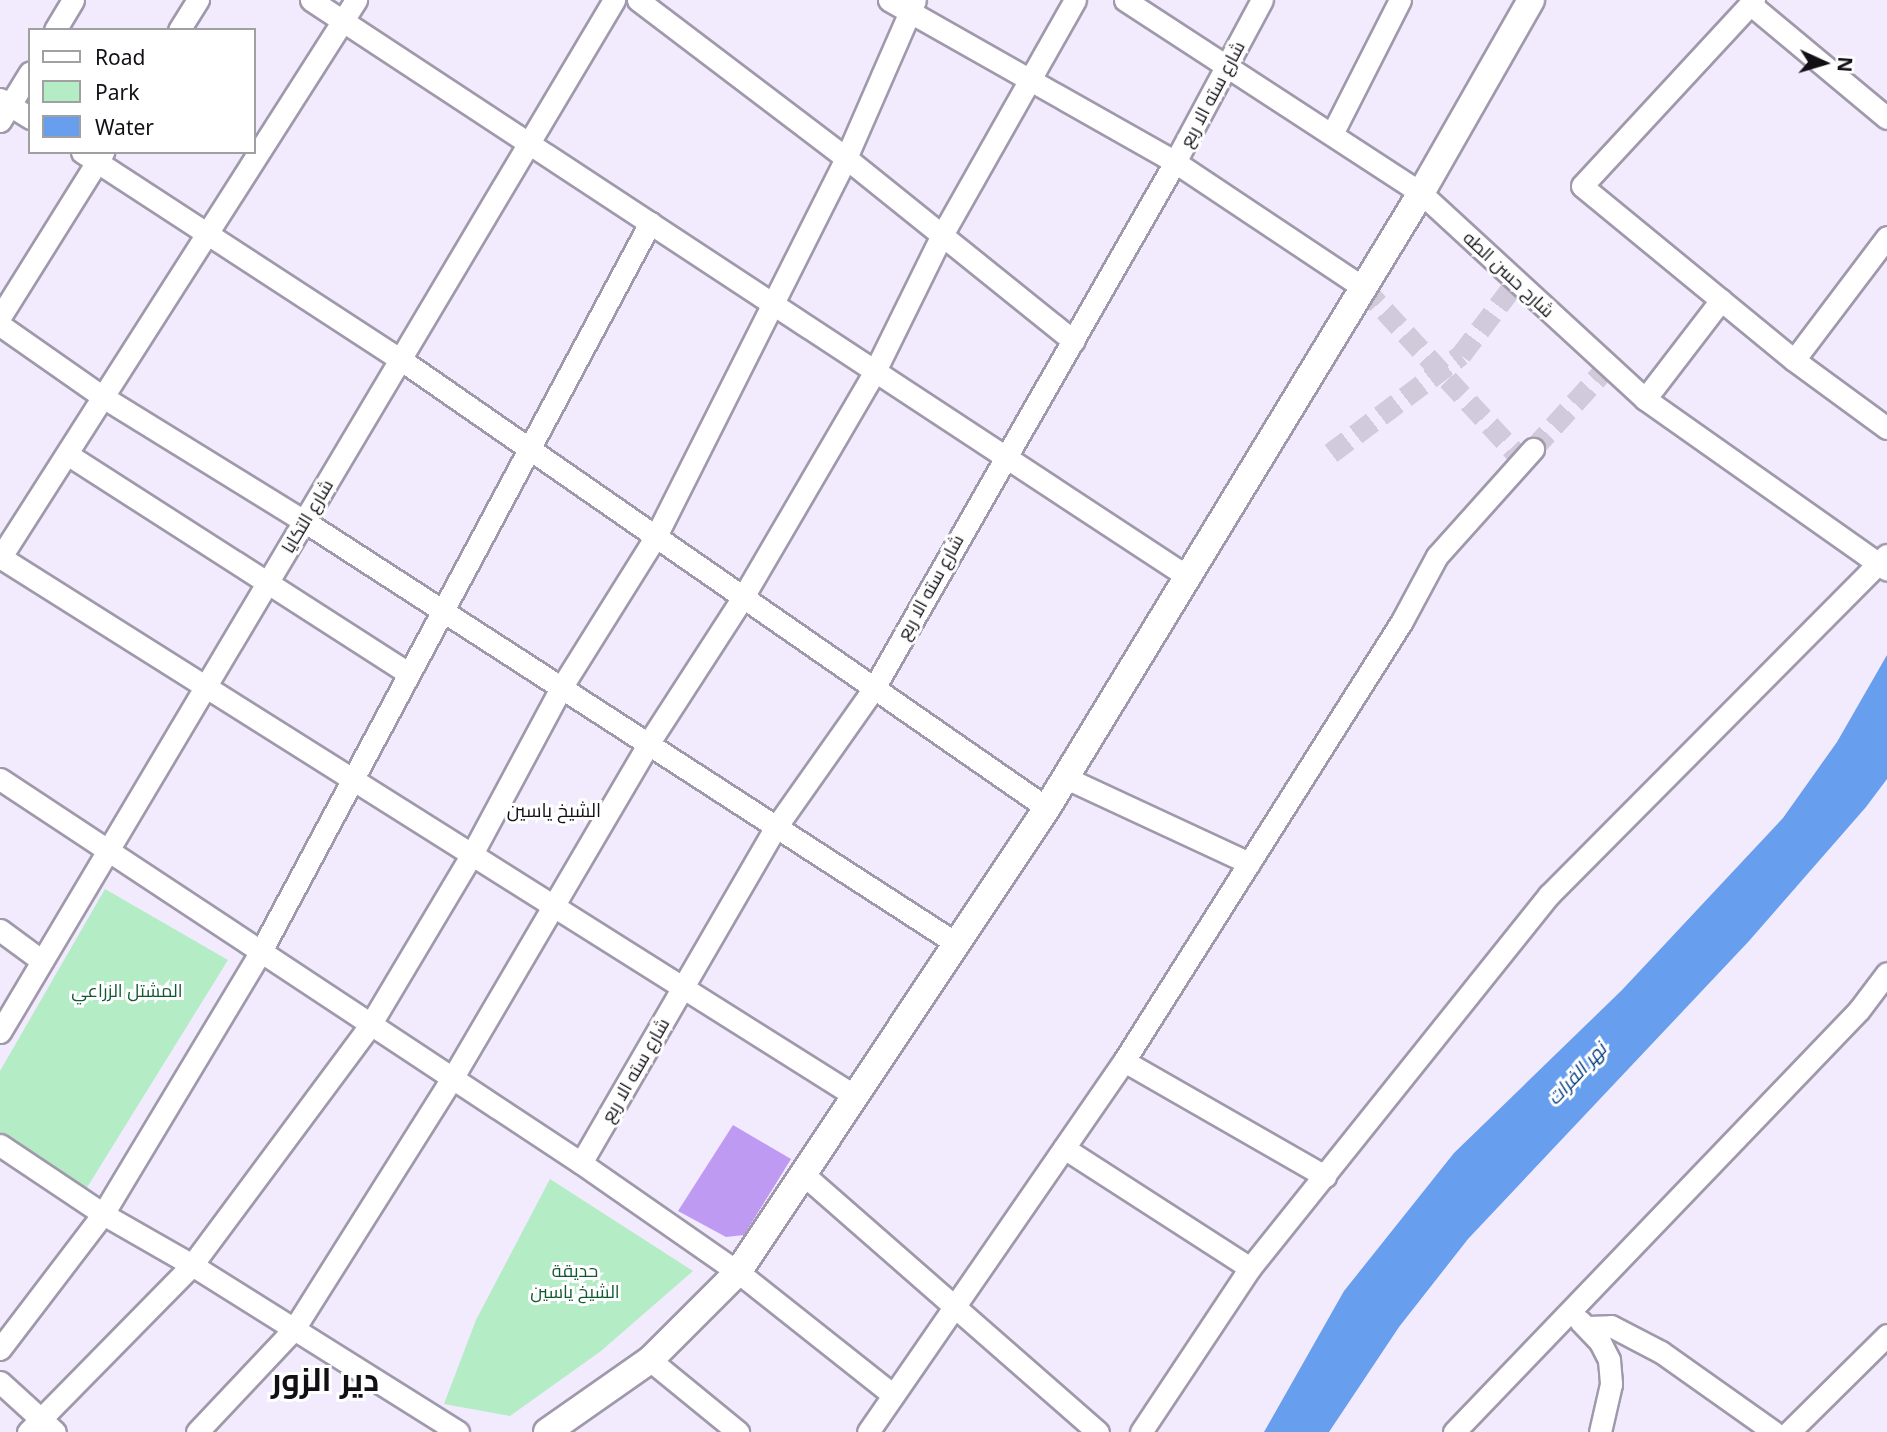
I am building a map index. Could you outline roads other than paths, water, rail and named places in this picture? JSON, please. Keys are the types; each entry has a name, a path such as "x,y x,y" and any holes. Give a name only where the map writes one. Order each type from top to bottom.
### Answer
{"main road":[{"path":"547,1432 650,1360 738,1272 1066,778 1422,193 1531,0"}],"street":[{"path":"56,28 73,0"},
{"path":"180,28 198,0"},
{"path":"311,0 1188,577"},
{"path":"356,0 0,558 855,1096"},
{"name":"شارع التكايا","path":"0,1031 614,0"},
{"path":"638,0 846,158 1074,341"},
{"path":"889,0 912,6 1030,81 1175,162 1364,288"},
{"path":"197,1432 294,1329 453,1077 648,744 743,597 875,372 942,235 1074,0"},
{"name":"شارح حسن الطه","path":"1125,0 1422,193 1645,399 1885,564"},
{"name":"شارع سته الا ربع","path":"581,1163 776,827 874,688 1004,456 1074,341 1175,162 1262,0"},
{"path":"1332,134 1400,0"},
{"path":"1887,118 1752,2 1582,187 1794,360 1887,428"},
{"path":"0,1382 42,1428 192,1265 370,1026 472,854 561,688 656,536 846,158 912,6"},
{"path":"28,75 3,108 28,117"},
{"path":"0,317 94,155 207,233 400,359 1047,808"},
{"path":"0,1349 103,1214 260,953 650,223"},
{"path":"1794,360 1887,237"},
{"path":"1645,399 1721,300"},
{"path":"0,325 103,397 304,521 957,944"},
{"path":"868,1432 1124,1061 1402,621 1437,556 1533,449"},
{"path":"66,454 408,673"},
{"path":"1141,1432 1250,1268 1549,895 1885,564"},
{"path":"1066,778 1249,863"},
{"path":"0,779 581,1163 738,1272 893,1395"},
{"path":"0,930 42,961"},
{"path":"1454,1432 1859,1010 1886,976"},
{"path":"1124,1061 1325,1176"},
{"path":"0,1145 103,1214 192,1265 458,1432"},
{"path":"1064,1148 1250,1268"},
{"path":"803,1174 1098,1432"},
{"path":"1571,1313 1587,1327 1609,1360 1611,1384 1600,1432"},
{"path":"1587,1327 1611,1326 1661,1352 1774,1432"},
{"path":"1789,1432 1887,1335"},
{"path":"650,1360 738,1432"}],"water":[{"name":"نهر الفرات","path":"1887,655 1887,779 1866,807 1749,941 1468,1239 1399,1327 1329,1432 1264,1432 1344,1291 1454,1153 1622,990 1783,818 1837,742"}],"tunnel":[{"path":"1331,453 1461,355 1517,281"},
{"path":"1364,288 1523,461"},
{"path":"1533,449 1608,366"}],"district":[{"name":"الشيخ ياسين","path":"554,811"},
{"name":"دير الزور","path":"325,1379"}],"park label":[{"name":"المشتل الزراعي","path":"127,990"},
{"name":"حديقة الشيخ ياسين","path":"575,1281"}]}
